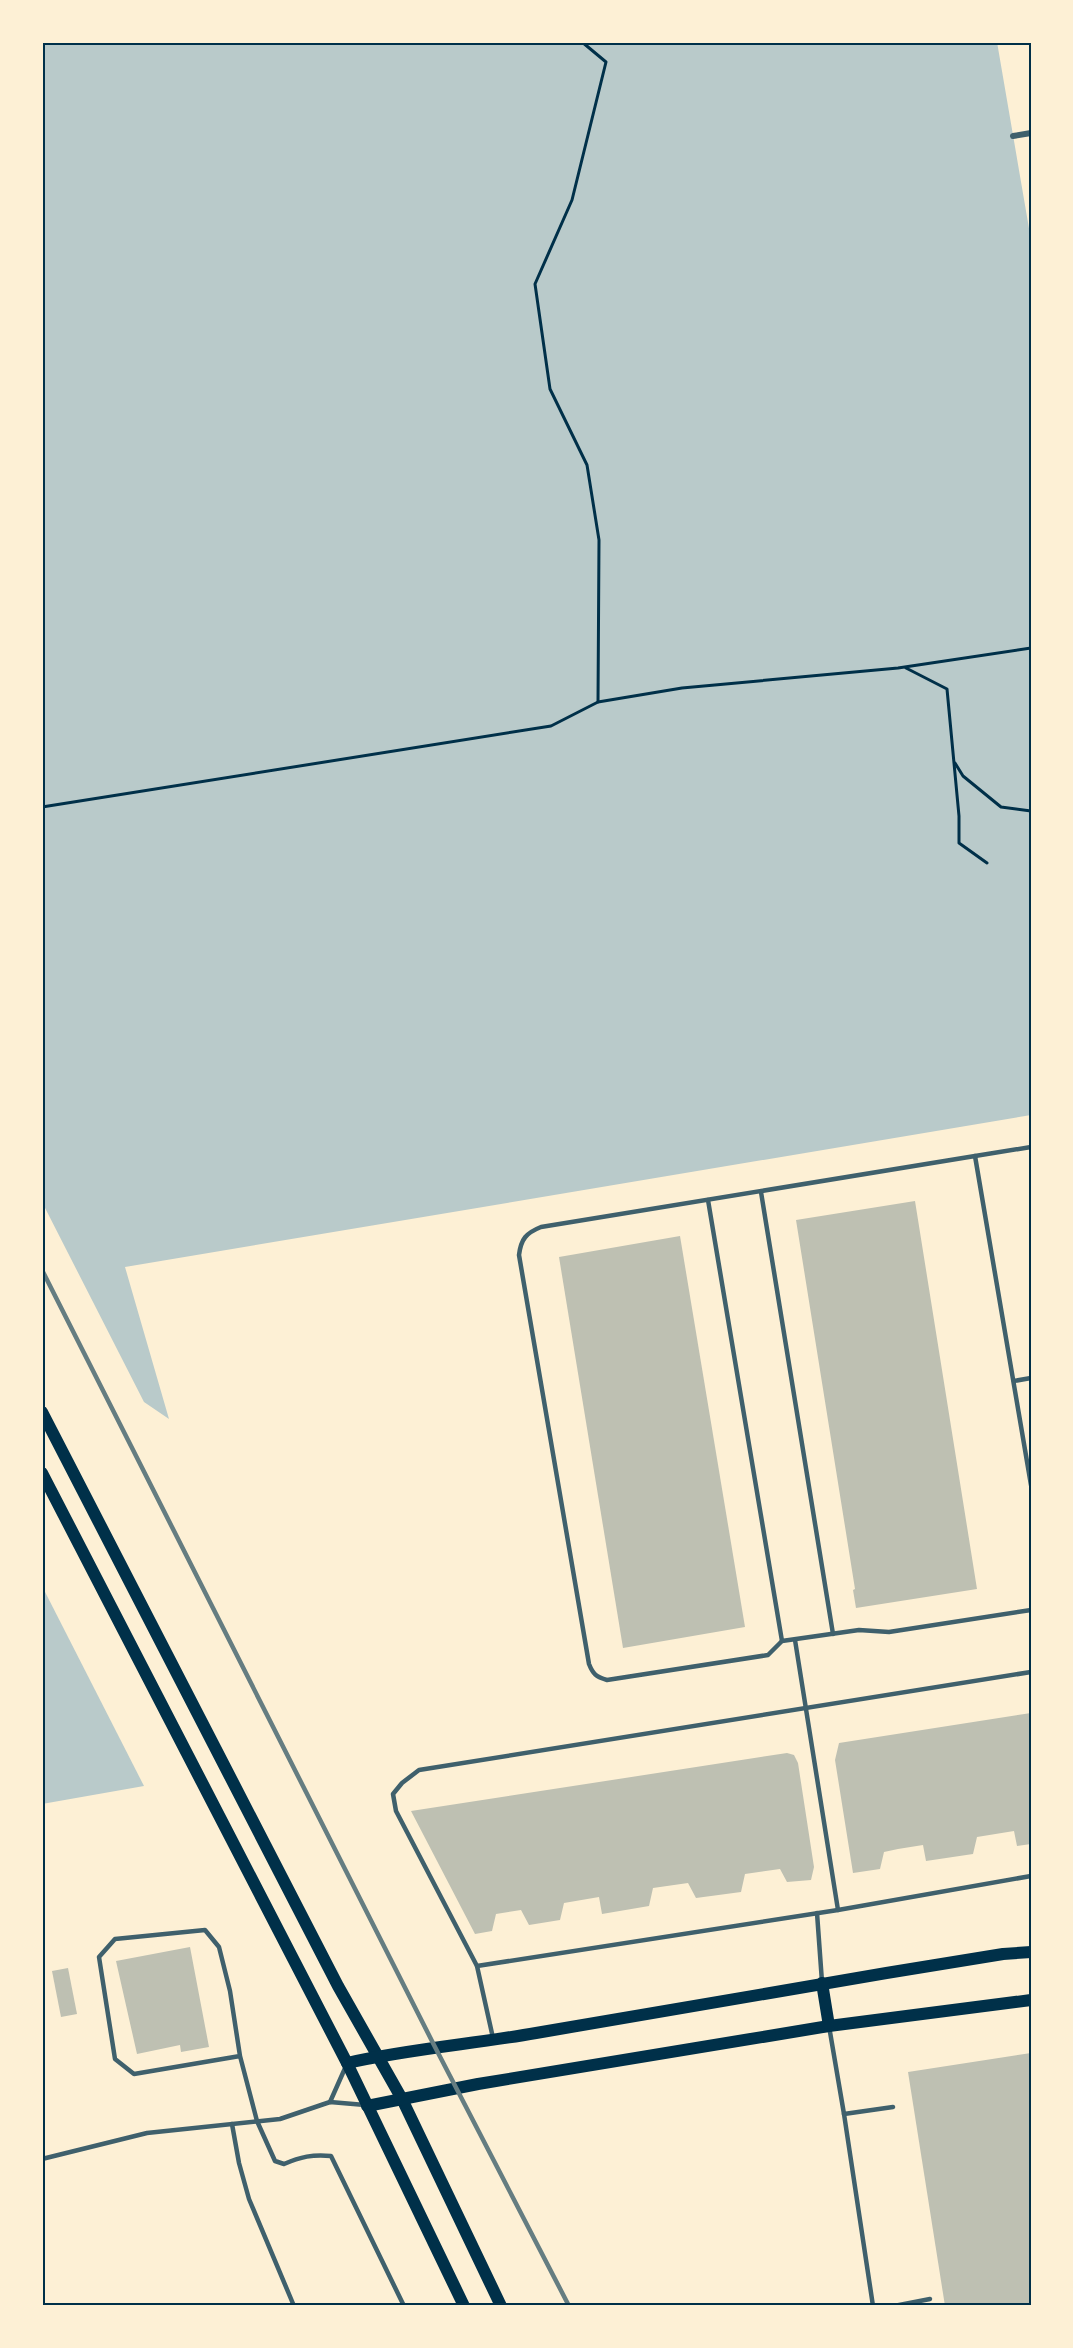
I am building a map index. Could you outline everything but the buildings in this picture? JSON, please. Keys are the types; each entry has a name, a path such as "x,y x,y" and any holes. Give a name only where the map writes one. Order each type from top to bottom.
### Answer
{"main road":[{"path":"42,1412 338,1986 380,2056 501,2306"},
{"path":"42,1473 347,2063 464,2306"},
{"path":"347,2063 822,1983 1003,1954 1031,1952"},
{"path":"822,1983 829,2026"},
{"path":"367,2106 478,2084 829,2026 1031,2000"}],"street":[{"path":"1014,136 1031,133"}],"lane":[{"path":"1031,1147 541,1227 529,1231 524,1237 519,1255 592,1672 597,1677 607,1680 768,1655 782,1641 859,1630 889,1632 1031,1610"},
{"path":"975,1156 1031,1485"},
{"path":"761,1192 833,1634"},
{"path":"708,1200 782,1641"},
{"path":"1014,1381 1031,1378"},
{"path":"795,1640 838,1910"},
{"path":"493,2040 477,1966 396,1811 393,1794 402,1783 419,1770 1031,1671"},
{"path":"477,1966 838,1910 1031,1876"},
{"path":"817,1913 822,1983"},
{"path":"240,2056 134,2074 115,2059 99,1957 115,1939 205,1930 219,1947 230,1991 240,2056 257,2121 275,2161 284,2164 300,2157 317,2154 331,2156 404,2306"},
{"path":"829,2026 873,2306"},
{"path":"330,2102 347,2063"},
{"path":"42,2159 53,2154 147,2133 280,2119 330,2102 367,2106"},
{"path":"844,2114 893,2107"},
{"path":"232,2124 238,2163 249,2199 294,2306"},
{"path":"894,2306 930,2299"}],"path":[{"path":"582,42 606,62 572,200 535,284 550,389 587,465 599,540 598,702"},
{"path":"42,807 551,726 598,702 682,688 905,667 1031,648"},
{"path":"905,667 947,689 959,843 987,863"},
{"path":"954,763 963,776 1001,807 1031,811"}],"shaded area":[{"path":"42,42 997,42 1031,240 1031,1115 125,1267 169,1419 144,1402 42,1202"},
{"path":"42,1586 144,1786 42,1804"}],"railway":[{"path":"42,1270 435,2047 569,2306"}]}
